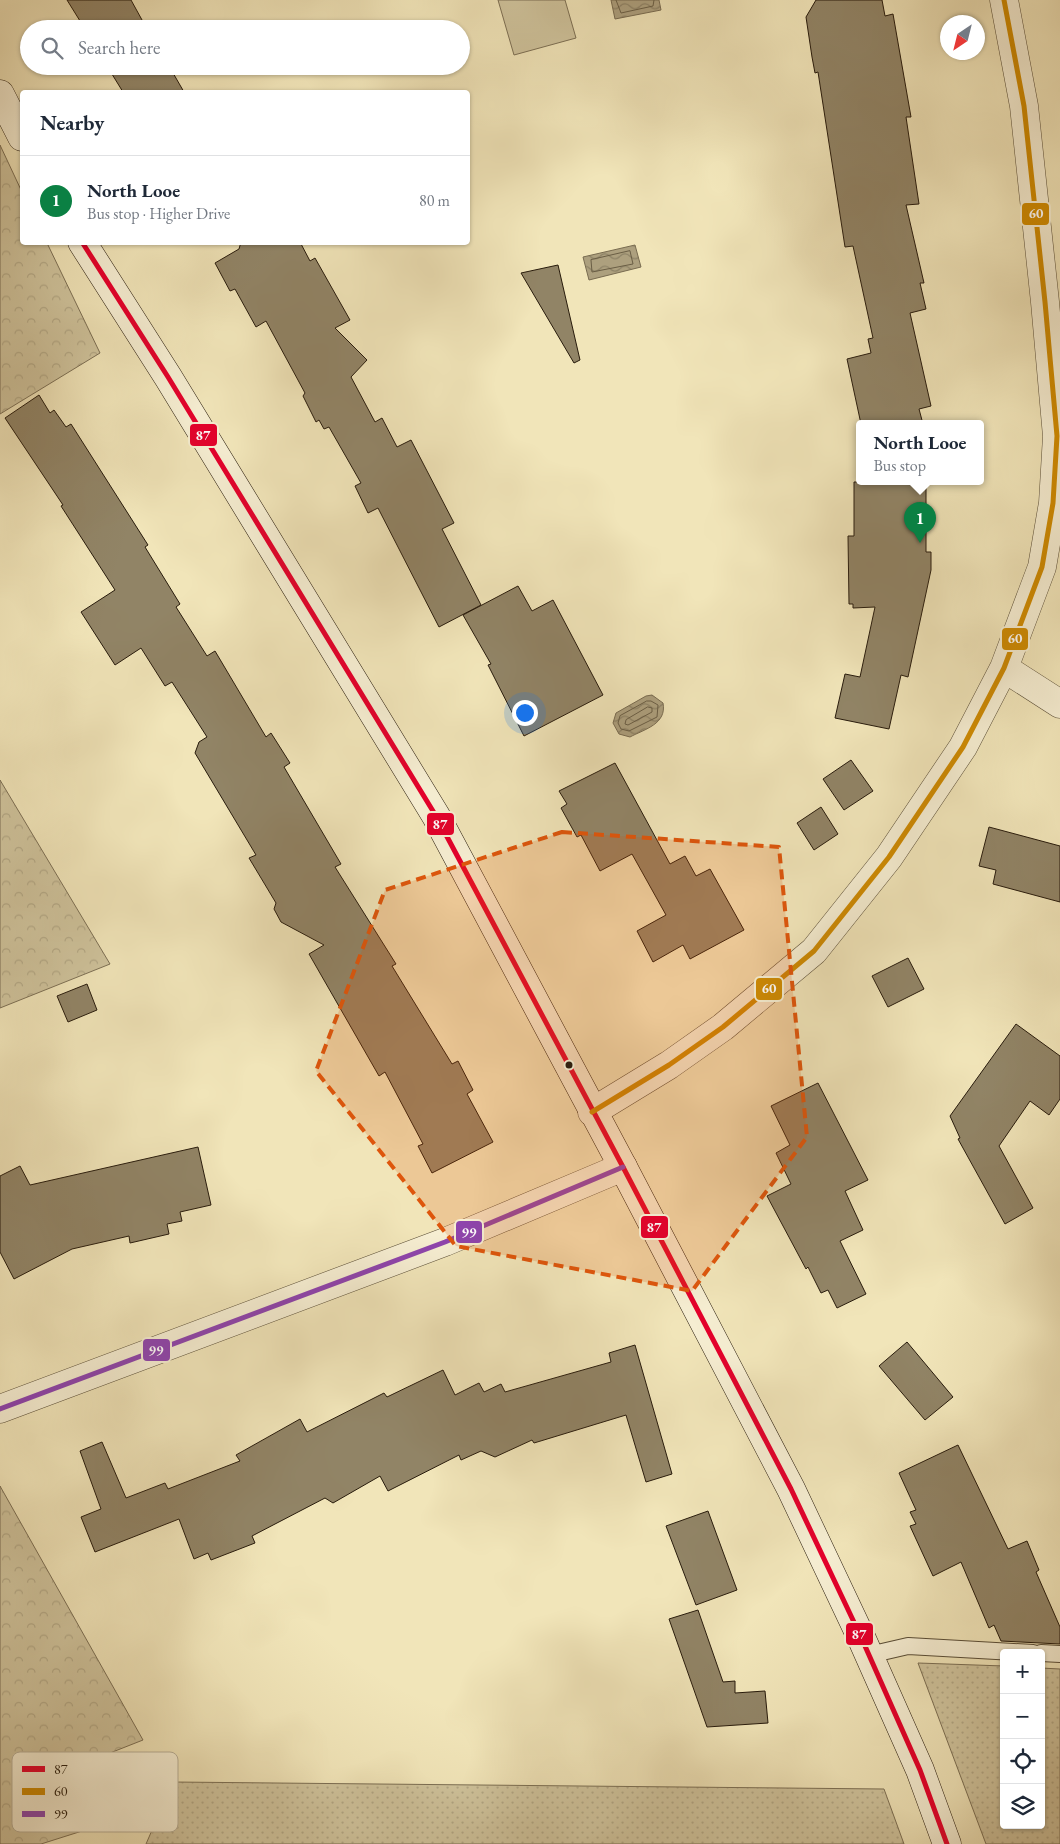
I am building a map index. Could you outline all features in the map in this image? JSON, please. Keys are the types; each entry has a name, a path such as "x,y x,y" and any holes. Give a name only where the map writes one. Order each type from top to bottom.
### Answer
{"street":[{"path":"592,1112 670,1065 723,1027 814,951 890,857 963,747 1004,668 1042,567 1053,503 1057,436 1024,106 1004,0"},
{"path":"0,94 20,134"},
{"path":"84,245 173,385 436,816 623,1167 791,1489 869,1655 920,1770 948,1844"},
{"path":"1004,668 1060,704"},
{"path":"0,1409 445,1242 623,1167"}],"lane":[{"path":"869,1655 908,1646 1000,1651"},
{"path":"1045,1653 1060,1654"}],"highlighted area":[{"path":"562,832 779,847 807,1137 692,1291 456,1246 316,1071 385,890"}],"green space":[{"path":"498,0 565,0 576,38 514,55"},
{"path":"0,145 20,188 20,245 48,245 100,353 0,414"},
{"path":"0,780 110,964 0,1008"},
{"path":"0,1486 143,1740 113,1752 12,1752 12,1832 79,1832 41,1844 0,1844"},
{"path":"918,1663 1000,1666 1000,1829 1045,1829 1045,1668 1060,1669 1060,1844 986,1844"},
{"path":"178,1782 884,1789 904,1844 146,1844 151,1832 178,1832"}],"water":[{"path":"611,0 659,0 661,10 615,19"},
{"path":"635,245 641,267 589,280 583,257"},
{"path":"652,695 663,703 662,716 658,721 630,737 619,734 613,723 616,713 646,696"}],"building":[{"path":"67,0 131,0 142,20 79,20"},
{"path":"816,0 882,0 885,16 893,14 911,117 906,117 919,204 906,205 924,283 920,283 926,309 910,313 931,406 919,409 922,420 860,420 847,359 871,353 868,339 873,338 853,246 845,247 818,72 815,73 806,17"},
{"path":"113,75 174,75 183,90 122,90"},
{"path":"240,245 302,245 310,261 315,258 350,320 335,328 367,360 351,377 375,422 382,418 397,447 411,440 454,523 442,529 481,605 439,627 378,508 368,513 355,486 361,483 329,427 324,429 319,420 316,422 303,396 305,393 266,321 256,327 235,289 230,291 215,263 239,249"},
{"path":"558,265 580,360 574,363 521,273"},
{"path":"39,395 50,413 54,410 66,427 71,424 148,545 145,547 180,604 176,607 207,656 215,651 266,737 271,733 290,763 284,767 341,864 335,867 396,964 392,966 452,1064 458,1061 473,1090 467,1094 493,1142 432,1173 418,1146 423,1144 385,1072 379,1076 309,954 324,945 281,922 274,909 276,903 249,858 256,855 195,753 199,742 207,737 172,682 165,686 141,648 115,665 81,612 115,590 61,506 63,505 5,418"},
{"path":"854,482 856,482 856,485 926,485 926,552 931,552 931,570 908,677 901,675 889,729 835,718 845,674 860,677 875,607 853,608 853,604 849,604 848,536 854,536"},
{"path":"518,586 532,611 553,600 603,695 524,736 488,665 491,664 463,615"},
{"path":"851,760 873,791 844,810 823,779"},
{"path":"615,763 670,864 685,856 696,876 710,869 744,930 690,959 683,945 653,962 637,931 666,915 632,854 600,871 581,835 577,837 561,808 567,804 559,791"},
{"path":"821,807 838,834 814,850 797,823"},
{"path":"989,827 1060,846 1060,902 993,884 996,870 979,866"},
{"path":"908,958 924,989 888,1007 872,976"},
{"path":"87,984 97,1010 68,1022 57,996"},
{"path":"1016,1024 1060,1056 1060,1099 1049,1115 1030,1101 999,1146 1033,1208 1005,1224 958,1139 960,1138 950,1116"},
{"path":"818,1083 868,1180 845,1191 863,1230 840,1241 866,1294 837,1308 828,1290 821,1293 808,1267 806,1269 767,1196 791,1184 776,1153 790,1145 771,1106"},
{"path":"198,1147 211,1205 180,1212 182,1221 167,1224 169,1234 130,1243 129,1236 72,1249 14,1279 0,1252 0,1176 20,1166 30,1185"},
{"path":"907,1342 953,1397 925,1420 879,1366"},
{"path":"635,1345 672,1474 646,1482 626,1415 534,1443 532,1440 495,1457 481,1451 461,1460 459,1455 388,1491 380,1476 333,1503 325,1498 252,1536 255,1543 211,1560 208,1553 194,1559 179,1519 95,1552 81,1517 101,1509 80,1451 102,1442 126,1498 165,1483 168,1489 240,1461 236,1455 300,1419 307,1432 384,1393 387,1397 443,1370 455,1395 479,1383 484,1392 501,1384 505,1392 611,1362 609,1353"},
{"path":"958,1445 1008,1549 1027,1541 1039,1570 1036,1572 1060,1627 1060,1644 1001,1641 994,1625 989,1628 961,1562 933,1576 910,1526 916,1524 910,1512 916,1510 899,1473"},
{"path":"708,1511 737,1590 696,1605 666,1526"},
{"path":"698,1610 723,1682 735,1681 735,1693 765,1691 768,1723 707,1727 669,1619"}],"transit line":[{"name":"60","path":"592,1112 669,1065 723,1027 814,951 889,857 963,747 1004,668 1042,567 1053,503 1057,436 1024,106 1004,0"},
{"name":"87","path":"84,245 168,377 436,816 623,1167 791,1489 861,1637 920,1770 947,1844"},
{"name":"99","path":"0,1409 445,1242 623,1167"}],"place":[{"name":"North Looe","path":"920,543"}]}
